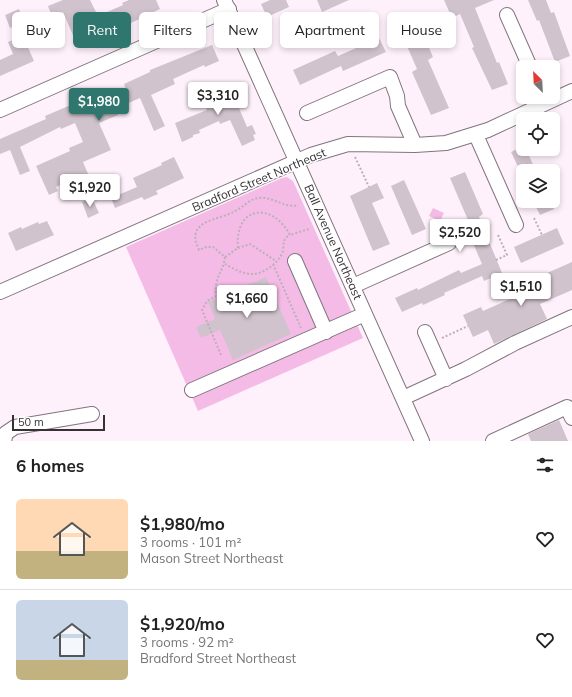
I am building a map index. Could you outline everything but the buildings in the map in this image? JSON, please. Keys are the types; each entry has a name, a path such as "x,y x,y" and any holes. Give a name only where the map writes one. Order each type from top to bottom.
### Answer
{"street":[{"path":"0,110 226,5"},
{"name":"Ball Avenue Northeast","path":"226,5 422,441"},
{"path":"507,15 527,60"},
{"path":"307,113 390,77 397,96 398,106 415,145"},
{"name":"Bradford Street Northeast","path":"560,95 572,91"},
{"name":"Bradford Street Northeast","path":"0,292 296,162 348,144 415,145 446,143 476,135 536,104"},
{"path":"476,135 516,225"},
{"path":"353,286 449,243"},
{"path":"295,260 326,332"},
{"path":"192,390 365,314"},
{"path":"403,398 446,379 515,343 572,317"},
{"path":"427,337 446,379"},
{"path":"493,441 567,407 572,418"},
{"path":"4,441 6,433 15,427 92,414"}],"path":[{"path":"355,157 368,186"},
{"path":"225,257 213,247 206,247 199,250 195,239 196,234 206,221 234,212 249,201 258,198 269,198 291,206 298,205"},
{"path":"238,248 237,238 239,227 245,218 256,212 277,218 285,226 290,235"},
{"path":"534,218 542,235"},
{"path":"225,264 251,274 260,272 276,262 282,253 284,240 290,235 309,229"},
{"path":"496,260 507,255 498,235"},
{"path":"225,257 238,248 250,244 276,262"},
{"path":"221,354 202,310 207,301 216,296 216,279 225,264 225,257"},
{"path":"273,264 307,340"},
{"path":"427,337 468,326"}],"shaded area":[{"path":"287,177 293,181 363,338 198,411 126,247"},
{"path":"433,208 444,213 440,221 429,216"}]}
